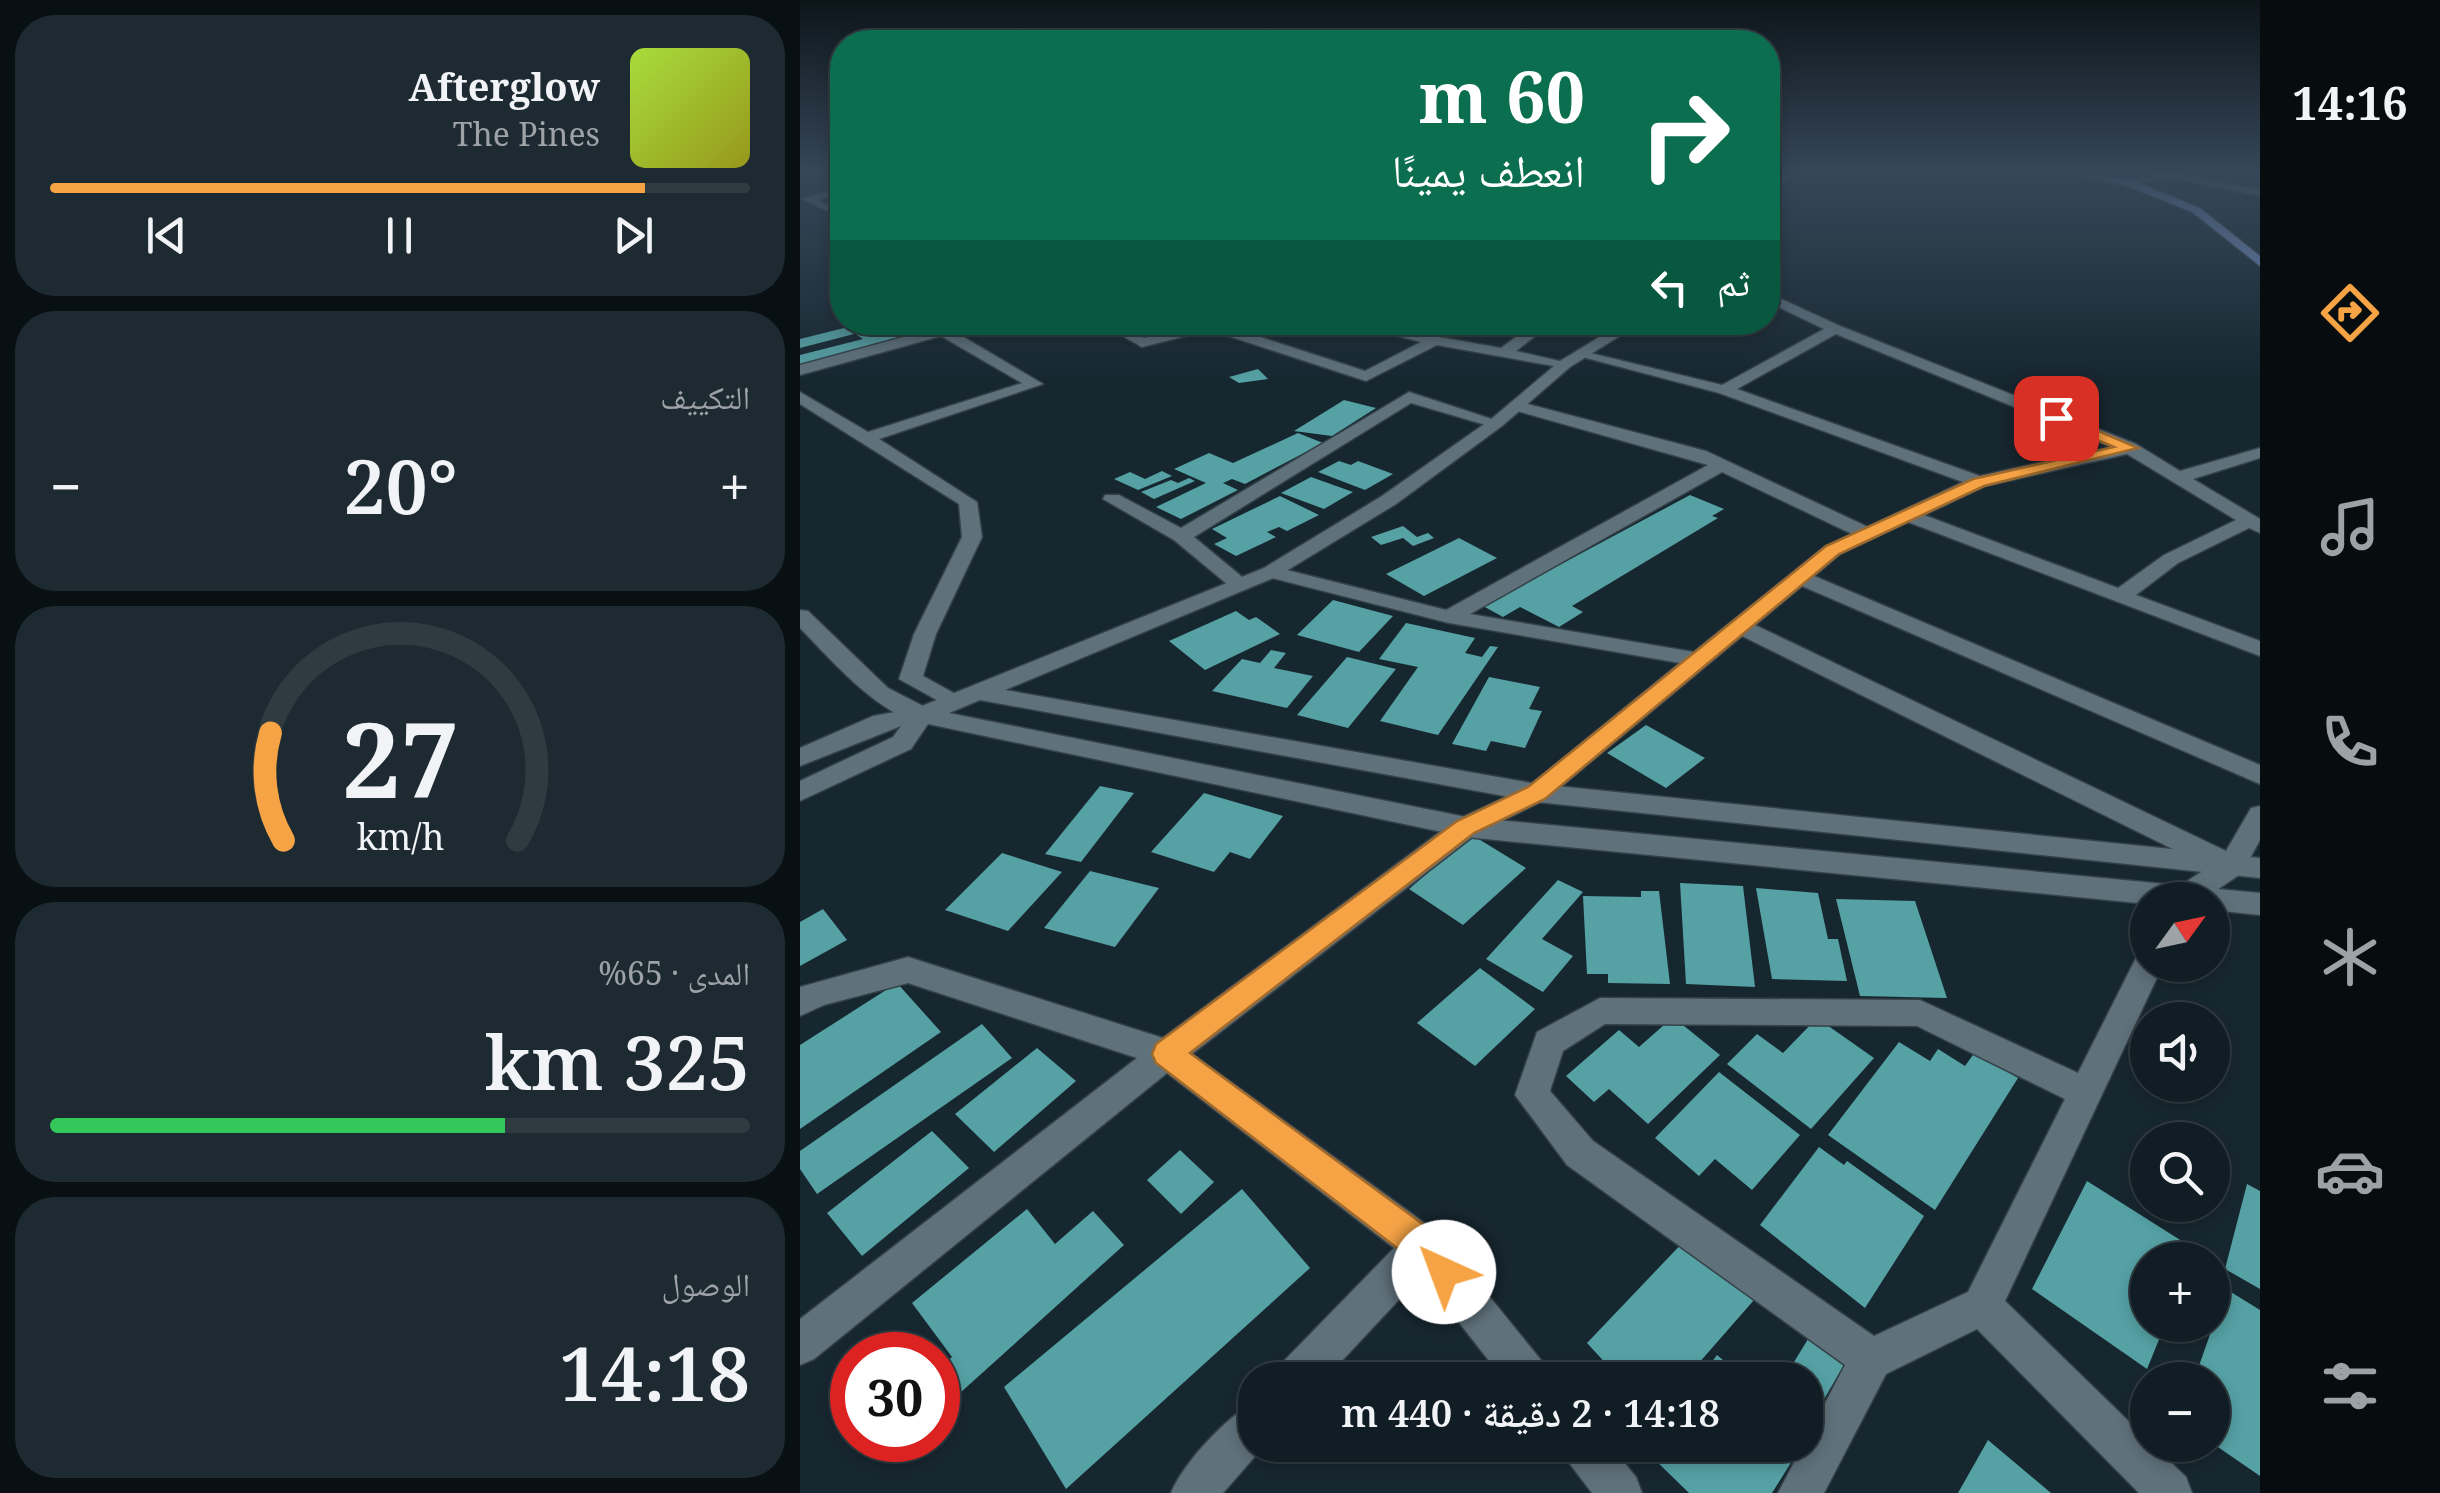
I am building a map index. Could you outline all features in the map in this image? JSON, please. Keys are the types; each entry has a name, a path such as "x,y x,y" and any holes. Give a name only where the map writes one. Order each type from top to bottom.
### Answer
{"main road":[{"path":"2234,243 2260,262"}],"street":[{"path":"2243,250 2260,253"},
{"path":"1780,302 1835,329 2130,448 2254,524"},
{"path":"1724,390 1835,329"},
{"path":"800,370 921,335"},
{"path":"866,438 1035,384 961,335"},
{"path":"1128,335 1142,343 1174,335"},
{"path":"1239,335 1366,376 1431,343"},
{"path":"1403,335 1502,354 1574,360 1724,390 1978,482"},
{"path":"1502,354 1528,335"},
{"path":"800,758 882,722 922,715 1270,572 1390,500 1574,360 1614,335"},
{"path":"800,397 968,502 972,537 925,634 911,679 964,697 1537,793 2246,867"},
{"path":"1181,536 1282,478 1409,397 1496,423"},
{"path":"1516,406 1700,455 1868,534"},
{"path":"800,1346 1167,1054 1466,827 1537,793 1833,550 1978,482 2130,448"},
{"path":"2176,478 2260,453"},
{"path":"1448,616 1722,465"},
{"path":"1112,499 1181,536 1240,585"},
{"path":"1908,515 2260,648"},
{"path":"2122,596 2170,559 2254,524"},
{"path":"1270,572 1448,616 1700,660"},
{"path":"1799,578 2260,775"},
{"path":"800,616 880,693 922,715 1466,827 2130,893"},
{"path":"1738,626 2246,867"},
{"path":"800,792 902,743 922,715"},
{"path":"2215,882 2246,867 2260,815"},
{"path":"2230,902 2260,904"},
{"path":"800,1003 816,994 908,970 1167,1054 1423,1246 1516,1362"},
{"path":"1800,1493 1872,1358 1982,1306 2140,982"},
{"path":"1872,1358 1580,1153 1532,1095 1549,1042 1600,1011 1920,1013 2086,1093"},
{"path":"1312,1362 1423,1246"},
{"path":"1982,1306 2170,1493"},
{"path":"1193,1493 1238,1443"},
{"path":"1595,1462 1620,1493"}],"building":[{"path":"830,332 830,335 850,335 800,348 800,339"},
{"path":"857,335 911,335 800,365 800,355 863,339"},
{"path":"1258,369 1268,379 1239,383 1229,377"},
{"path":"1344,400 1376,408 1332,436 1294,431"},
{"path":"1298,433 1323,443 1245,484 1232,479 1223,483 1238,490 1181,519 1156,507 1206,483 1174,469 1209,453 1233,463"},
{"path":"1339,461 1351,465 1358,461 1393,474 1365,490 1318,472"},
{"path":"1162,471 1172,476 1138,490 1114,479 1130,472 1145,479"},
{"path":"1311,477 1353,492 1324,509 1281,493"},
{"path":"1189,478 1195,481 1154,499 1141,492 1171,480 1178,483"},
{"path":"1690,495 1724,509 1712,516 1718,518 1572,606 1583,612 1559,627 1520,607 1503,617 1483,606"},
{"path":"1280,496 1319,515 1287,531 1279,527 1267,532 1276,537 1236,556 1214,544 1227,538 1212,529"},
{"path":"1403,526 1417,537 1428,533 1434,538 1413,546 1403,538 1381,545 1371,537"},
{"path":"1459,538 1497,558 1424,596 1386,574"},
{"path":"1333,600 1393,616 1359,652 1297,635"},
{"path":"1236,611 1249,620 1256,617 1280,634 1205,670 1169,641"},
{"path":"1406,623 1475,638 1465,653 1482,657 1490,646 1498,647 1438,735 1380,721 1418,667 1379,659"},
{"path":"1271,650 1286,653 1274,668 1313,676 1287,708 1212,691 1242,659 1260,663"},
{"path":"1347,657 1396,669 1348,728 1297,715"},
{"path":"1489,677 1540,687 1529,709 1542,711 1525,748 1491,741 1486,751 1452,744"},
{"path":"1646,725 1705,758 1666,788 1607,753"},
{"path":"1100,786 1134,793 1081,862 1045,854"},
{"path":"1204,793 1283,816 1250,859 1230,852 1214,872 1151,852"},
{"path":"1472,835 1526,868 1463,925 1409,889"},
{"path":"1002,853 1062,872 1008,931 945,910"},
{"path":"1090,871 1159,888 1115,947 1044,928"},
{"path":"1558,880 1583,892 1542,939 1573,956 1543,992 1486,959"},
{"path":"1680,883 1743,886 1755,987 1686,984"},
{"path":"1756,888 1818,893 1828,939 1838,939 1847,981 1772,979"},
{"path":"1641,891 1659,891 1670,984 1608,983 1608,974 1587,974 1583,896 1641,897"},
{"path":"1836,899 1915,901 1947,998 1860,996"},
{"path":"823,909 847,940 800,966 800,922"},
{"path":"1480,968 1535,1009 1475,1066 1417,1023"},
{"path":"897,983 941,1032 800,1129 800,1045"},
{"path":"1673,1017 1720,1055 1648,1124 1609,1089 1594,1102 1566,1076 1619,1030 1639,1047"},
{"path":"1817,1018 1874,1058 1811,1129 1727,1064 1757,1034 1783,1053"},
{"path":"982,1024 1012,1058 817,1194 800,1169 800,1151"},
{"path":"1899,1042 1930,1061 1938,1049 1965,1066 1975,1052 2018,1078 1935,1210 1828,1135"},
{"path":"1037,1048 1076,1081 994,1152 955,1114"},
{"path":"1719,1072 1800,1135 1752,1190 1715,1159 1699,1176 1655,1138"},
{"path":"932,1131 969,1168 862,1256 827,1213"},
{"path":"1819,1147 1844,1165 1847,1161 1924,1216 1865,1308 1760,1225"},
{"path":"1180,1150 1214,1182 1181,1214 1147,1180"},
{"path":"2087,1181 2130,1208 2130,1222 2152,1222 2183,1242 2130,1242 2130,1342 2158,1342 2150,1362 2137,1362 2032,1289"},
{"path":"2247,1184 2260,1191 2260,1289 2230,1272 2230,1250"},
{"path":"1242,1189 1310,1268 1066,1489 1004,1387"},
{"path":"1027,1209 1055,1244 1093,1211 1124,1245 960,1393 960,1332 933,1332 912,1303"},
{"path":"1688,1237 1754,1300 1700,1362 1604,1362 1587,1343"},
{"path":"2230,1291 2260,1310 2260,1476 2230,1455 2230,1362 2200,1362 2207,1342 2230,1342"},
{"path":"1816,1326 1851,1353 1823,1401 1823,1362 1794,1362"},
{"path":"1988,1440 2051,1493 1958,1493"},
{"path":"1657,1462 1791,1462 1772,1493 1689,1493"}],"route":[{"path":"1444,1272 1423,1246 1167,1054 1466,827 1537,793 1833,550 1978,482 2130,448 2056,418"}]}
